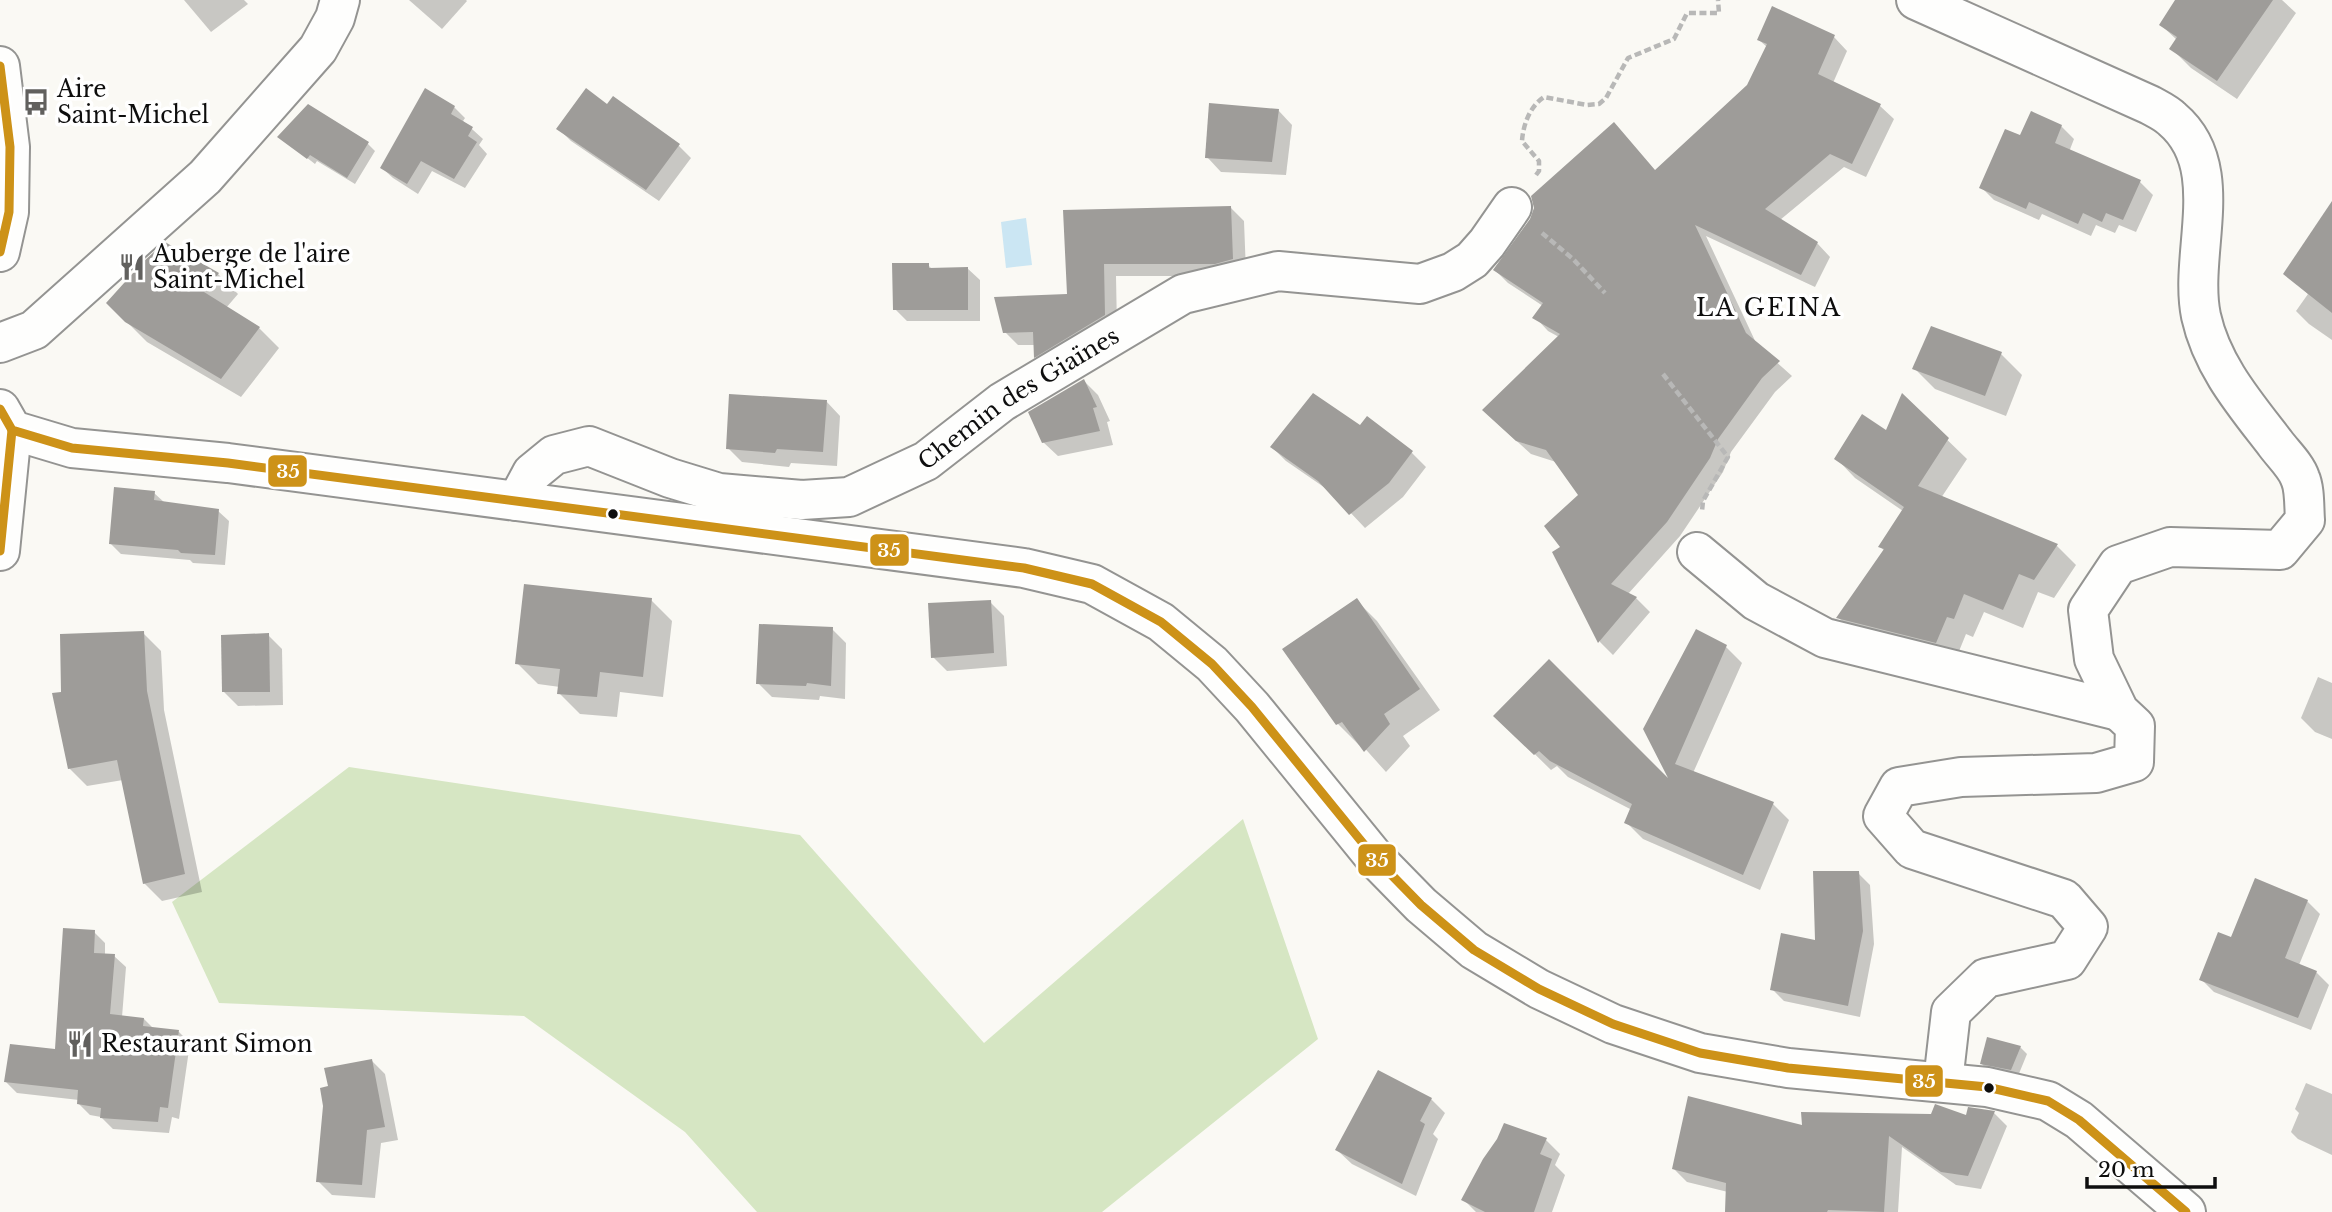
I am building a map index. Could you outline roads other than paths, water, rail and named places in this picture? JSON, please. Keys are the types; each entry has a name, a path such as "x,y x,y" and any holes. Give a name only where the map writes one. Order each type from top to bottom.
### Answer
{"street":[{"path":"0,343 34,330 205,177 318,49 335,19 340,0"},
{"path":"1916,0 2150,105 2172,118 2187,135 2198,156 2203,180 2204,211 2197,261 2197,289 2207,341 2223,373 2300,477 2305,520 2280,551 2170,547 2118,565 2088,610 2094,659 2119,711 2135,726 2134,762 2096,774 1961,777 1899,787 1883,816 1912,849 2064,899 2088,927 2067,960 1986,978 1951,1012 1943,1082"},
{"path":"0,66 10,148 9,212 0,252"},
{"name":"Chemin des Giaïnes","path":"517,501 532,473 554,454 589,446 670,478 719,493 802,500 849,497 926,461 1002,402 1183,294 1278,271 1420,284 1453,272 1472,260 1488,243 1513,207"},
{"path":"0,551 6,420 72,448 228,463 1024,568 1092,584 1161,622 1212,664 1252,707 1375,858 1420,905 1474,950 1539,989 1613,1024 1700,1053 1788,1068 1987,1087 2048,1101 2080,1120 2186,1212"},
{"path":"1697,552 1756,601 1825,638 2119,711"}],"water":[{"path":"1026,218 1032,265 1006,268 1001,222"}],"place":[{"name":"Aire Saint-Michel","path":"36,102"},
{"name":"Auberge de l'aire Saint-Michel","path":"132,267"},
{"name":"Restaurant Simon","path":"80,1044"}],"district":[{"name":"LA GEINA","path":"1769,307"}]}
